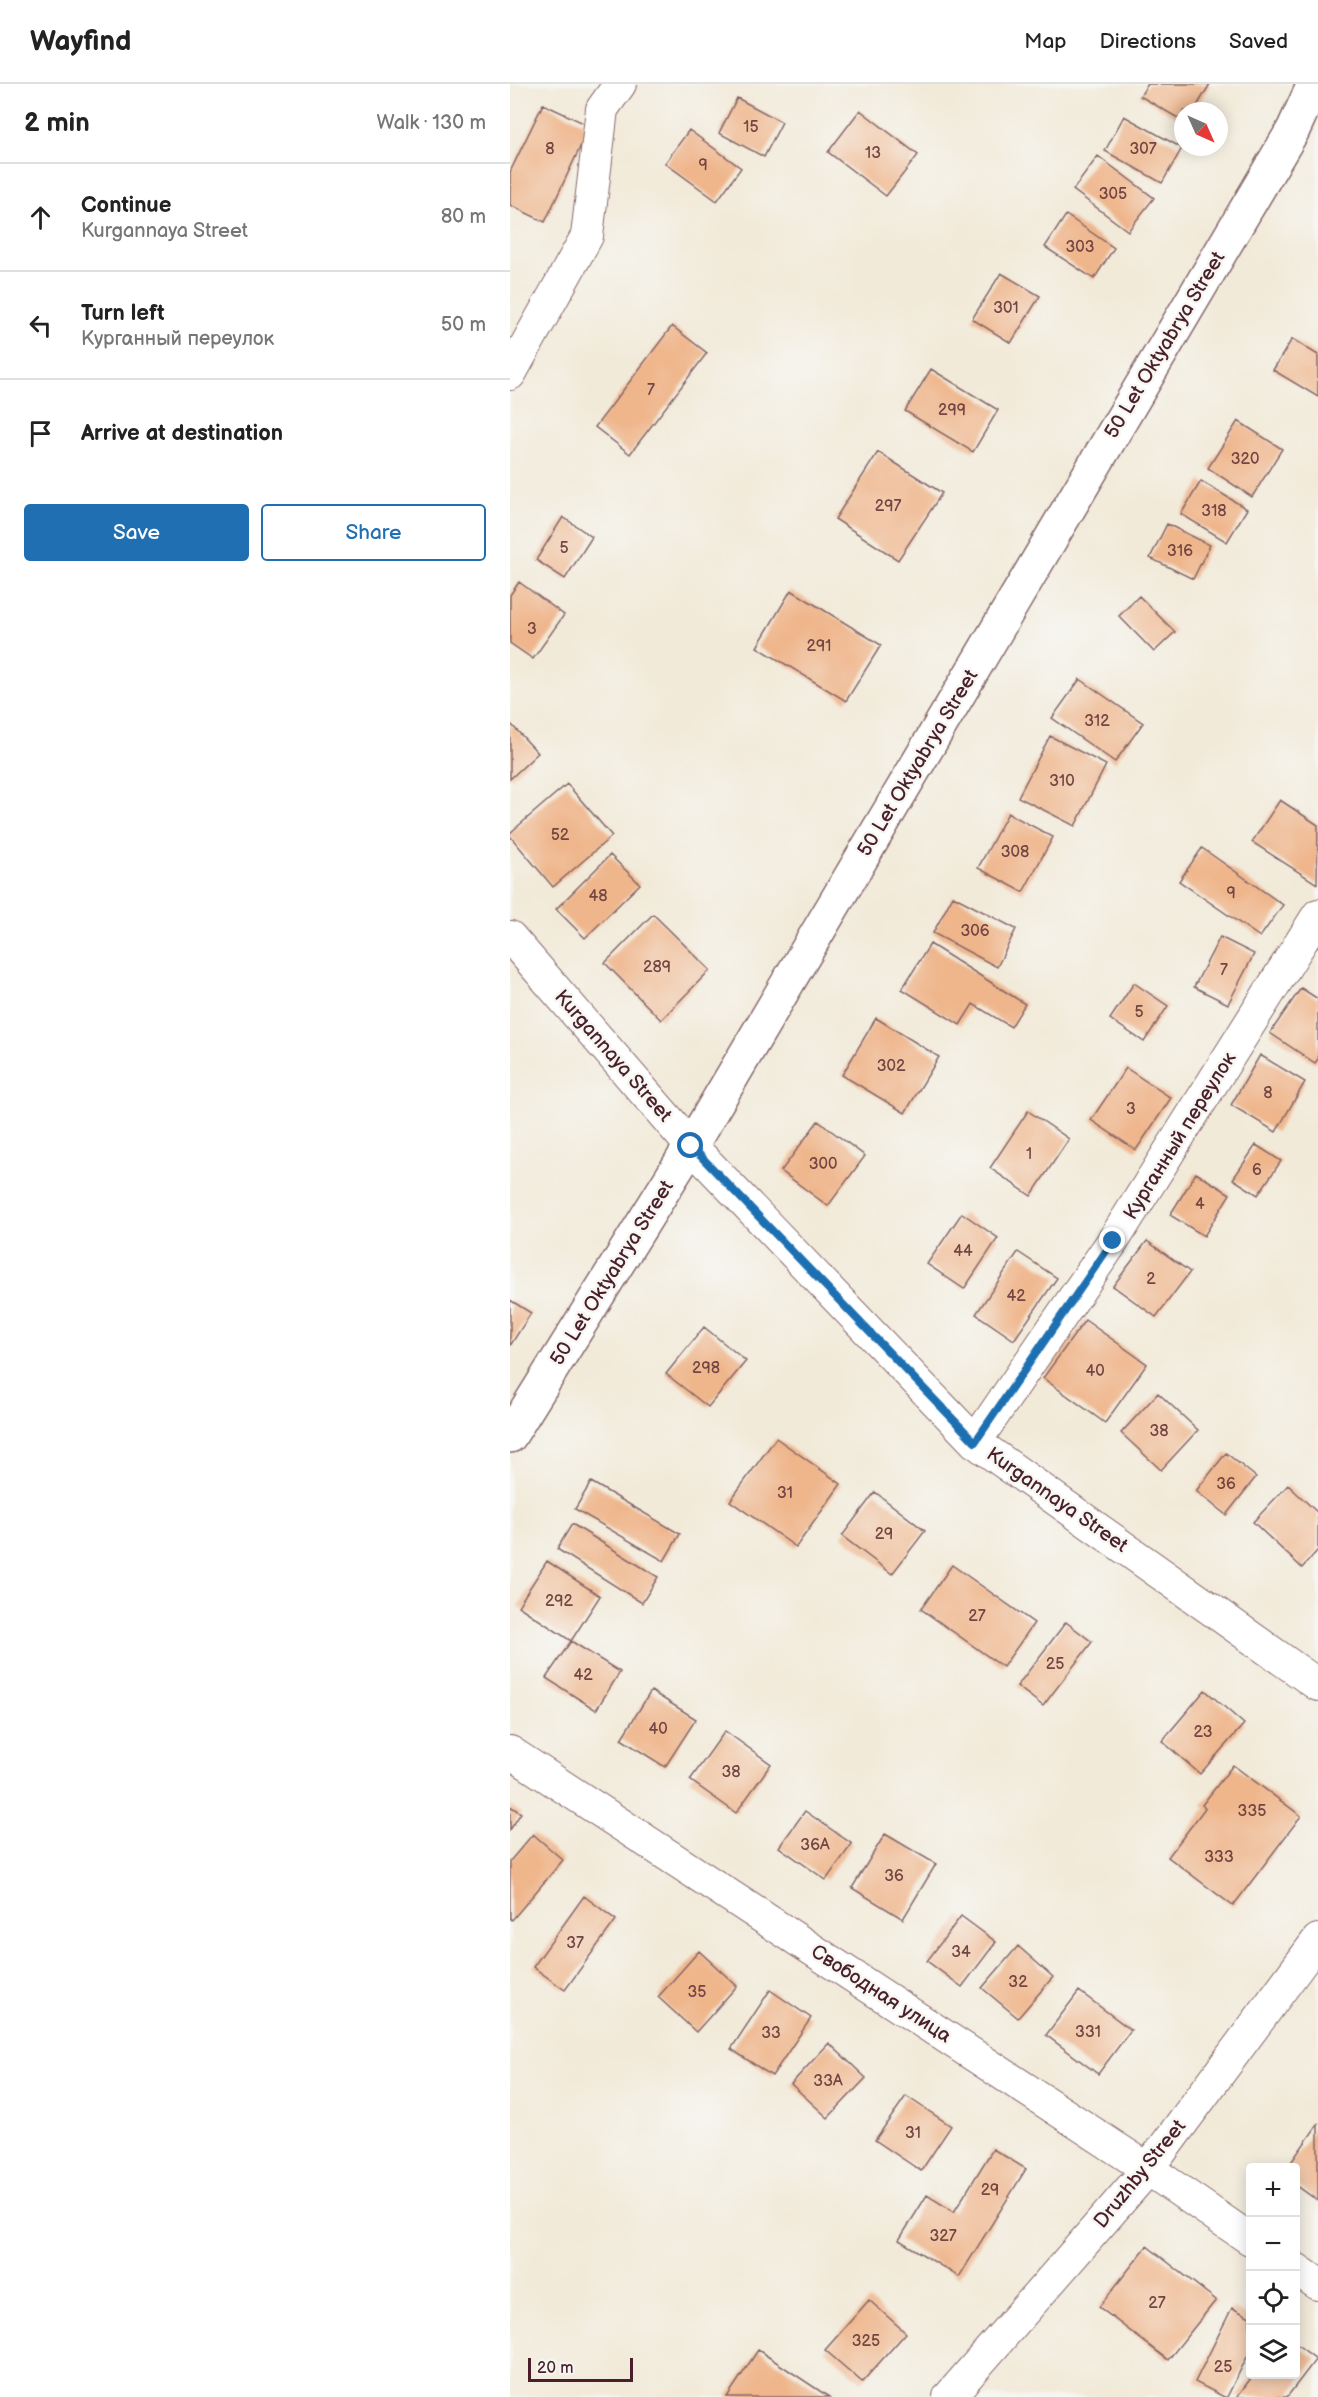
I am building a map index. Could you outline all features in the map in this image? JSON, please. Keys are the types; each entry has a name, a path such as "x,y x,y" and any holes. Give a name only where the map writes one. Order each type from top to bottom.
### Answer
{"street":[{"path":"510,375 587,236 602,109 620,84"},
{"name":"50 Let Oktyabrya Street","path":"510,1436 691,1146 1287,141 1314,84"},
{"name":"Курганный переулок","path":"975,1442 1119,1232 1318,915"},
{"name":"Kurgannaya Street","path":"510,937 691,1146 975,1442 1318,1685"},
{"name":"Свободная улица","path":"510,1752 1246,2235"},
{"name":"Druzhby Street","path":"950,2397 1148,2169 1318,1940"},
{"path":"1299,2271 1318,2284"}],"building":[{"path":"1148,84 1210,84 1199,102 1174,102 1174,116 1140,96"},
{"path":"737,98 782,122 764,157 719,133"},
{"path":"543,104 590,126 545,222 510,205 510,172"},
{"path":"860,110 918,155 886,196 828,152"},
{"path":"1124,116 1174,144 1174,156 1177,156 1162,183 1105,151"},
{"path":"689,130 741,168 717,201 665,163"},
{"path":"1098,156 1154,198 1128,231 1073,190"},
{"path":"1066,215 1114,248 1094,279 1045,247"},
{"path":"1001,273 1040,296 1011,343 972,319"},
{"path":"672,326 707,353 630,454 595,427"},
{"path":"1292,339 1318,355 1318,397 1273,370"},
{"path":"931,369 998,410 973,452 905,411"},
{"path":"1238,421 1282,449 1252,497 1208,468"},
{"path":"878,452 942,493 898,560 835,519"},
{"path":"1201,481 1247,509 1227,542 1181,514"},
{"path":"563,517 592,537 565,579 536,560"},
{"path":"1167,524 1210,545 1193,579 1150,558"},
{"path":"519,582 564,615 533,659 510,643 510,595"},
{"path":"791,590 881,645 846,701 757,647"},
{"path":"1139,596 1175,632 1154,652 1119,616"},
{"path":"1080,679 1143,723 1115,762 1052,718"},
{"path":"510,723 538,753 510,779"},
{"path":"1050,736 1106,765 1075,826 1018,797"},
{"path":"567,784 612,836 553,887 510,836 510,833"},
{"path":"1280,800 1318,825 1317,884 1252,842"},
{"path":"1008,813 1053,837 1023,892 978,868"},
{"path":"1202,848 1283,905 1260,937 1179,881"},
{"path":"610,855 640,884 585,938 556,909"},
{"path":"953,896 1016,929 997,967 933,933"},
{"path":"653,914 710,970 661,1020 605,963"},
{"path":"1220,937 1254,954 1228,1004 1194,987"},
{"path":"930,944 1025,1004 1011,1027 973,1004 960,1025 902,989"},
{"path":"1134,983 1168,1006 1144,1042 1110,1019"},
{"path":"1301,988 1318,999 1318,1059 1315,1063 1270,1033"},
{"path":"876,1018 939,1057 905,1113 842,1075"},
{"path":"1260,1055 1305,1082 1276,1132 1231,1105"},
{"path":"1126,1068 1171,1098 1136,1150 1091,1120"},
{"path":"1028,1111 1069,1139 1031,1196 990,1168"},
{"path":"818,1121 865,1156 828,1206 781,1171"},
{"path":"1256,1145 1281,1161 1258,1195 1233,1179"},
{"path":"1196,1173 1230,1194 1204,1236 1170,1215"},
{"path":"962,1213 998,1238 964,1289 927,1264"},
{"path":"1147,1241 1190,1272 1156,1317 1113,1286"},
{"path":"1018,1252 1057,1278 1014,1340 976,1314"},
{"path":"510,1300 531,1313 510,1346"},
{"path":"1085,1320 1147,1364 1105,1423 1043,1378"},
{"path":"704,1327 746,1361 708,1407 666,1374"},
{"path":"1158,1393 1198,1430 1161,1470 1121,1433"},
{"path":"776,1438 841,1484 796,1547 730,1501"},
{"path":"1226,1453 1256,1477 1226,1515 1196,1491"},
{"path":"591,1482 680,1534 664,1561 575,1509"},
{"path":"1288,1485 1318,1513 1318,1550 1302,1568 1253,1522"},
{"path":"875,1492 925,1531 892,1574 842,1536"},
{"path":"572,1524 658,1577 642,1603 557,1549"},
{"path":"547,1561 600,1596 571,1641 518,1606"},
{"path":"952,1565 1034,1623 1003,1667 921,1609"},
{"path":"1066,1622 1092,1642 1043,1706 1017,1686"},
{"path":"571,1641 620,1672 596,1710 546,1678"},
{"path":"1205,1690 1244,1724 1200,1774 1162,1741"},
{"path":"651,1691 696,1719 665,1767 621,1739"},
{"path":"725,1731 771,1764 736,1813 690,1780"},
{"path":"1233,1765 1301,1816 1233,1906 1168,1857 1205,1808 1202,1805"},
{"path":"510,1806 521,1813 510,1830"},
{"path":"805,1811 852,1844 826,1880 779,1847"},
{"path":"533,1834 563,1860 512,1920 510,1918 510,1861"},
{"path":"885,1834 936,1864 903,1919 852,1888"},
{"path":"584,1896 616,1920 565,1990 533,1967"},
{"path":"961,1916 996,1942 962,1987 927,1961"},
{"path":"1018,1946 1053,1977 1018,2018 982,1988"},
{"path":"699,1951 737,1986 696,2032 658,1997"},
{"path":"770,1990 811,2018 772,2076 731,2049"},
{"path":"1079,1991 1131,2030 1098,2074 1046,2035"},
{"path":"829,2043 866,2078 828,2118 791,2084"},
{"path":"906,2096 951,2126 921,2171 875,2140"},
{"path":"1318,2124 1318,2201 1300,2188 1300,2163 1291,2163"},
{"path":"993,2149 1026,2169 959,2277 899,2240 927,2195 954,2212"},
{"path":"1147,2246 1216,2300 1168,2360 1099,2307"},
{"path":"869,2300 906,2333 862,2382 825,2350"},
{"path":"1232,2308 1246,2315 1246,2359 1227,2397 1195,2382"},
{"path":"1300,2347 1316,2359 1287,2397 1237,2397 1250,2379 1300,2379"},
{"path":"758,2350 829,2397 727,2397"}],"route":[{"path":"691,1146 975,1442 1113,1241"}]}
